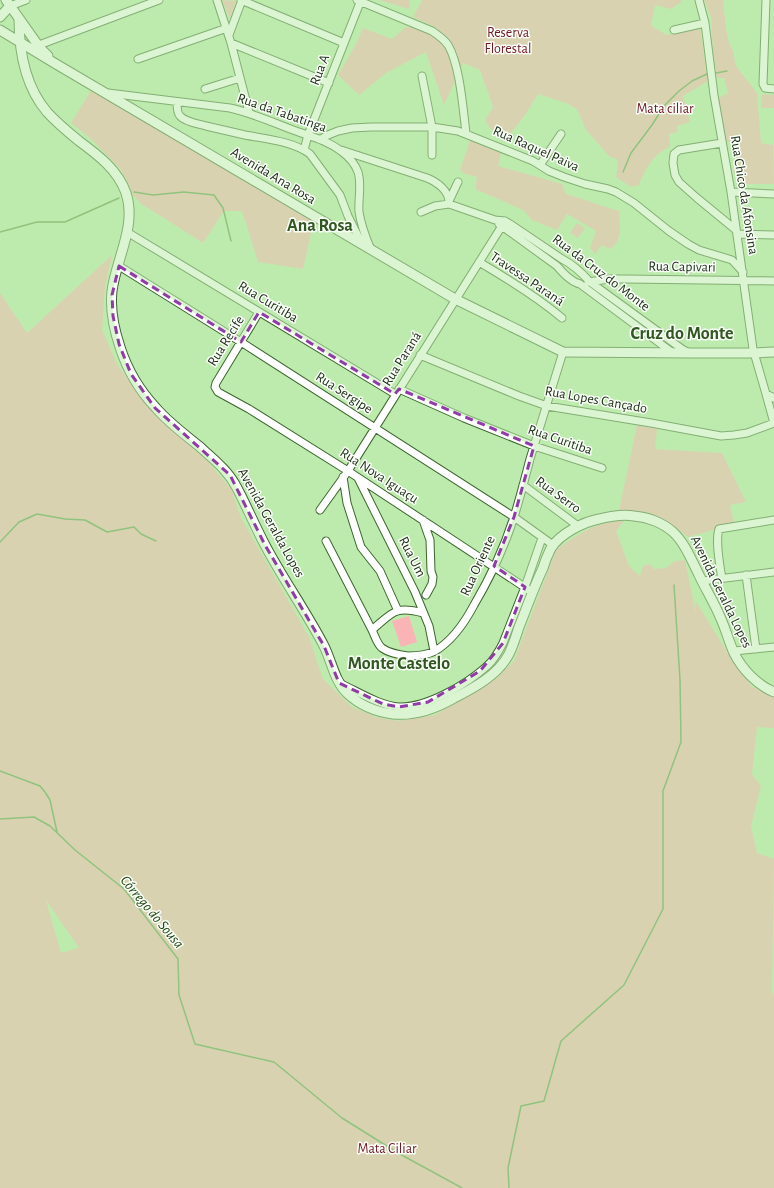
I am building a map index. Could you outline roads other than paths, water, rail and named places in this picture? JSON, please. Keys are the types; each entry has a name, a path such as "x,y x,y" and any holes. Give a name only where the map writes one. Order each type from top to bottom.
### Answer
{"main road":[{"path":"0,17 8,3"},
{"name":"Avenida Ana Rosa","path":"8,3 39,45 56,64"},
{"name":"Avenida Geralda Lopes","path":"20,19 20,42 26,73 40,102 48,113 60,124 102,158 119,179 126,193 129,218 112,295 113,316 119,344 125,362 131,374 155,408 224,468 234,482 265,545 324,646 339,683 348,694 362,705 376,710 393,714 410,714 424,712 438,707 482,682 495,672 509,655 529,590 553,545 578,526 595,520 619,515 637,516 662,524 679,538 722,620 740,662 758,683 774,692"},
{"name":"Avenida Ana Rosa","path":"0,30 455,299 563,352"},
{"path":"563,352 774,352"}],"street":[{"path":"8,3 26,0"},
{"path":"39,45 159,0"},
{"path":"217,0 228,31 249,112"},
{"path":"138,59 228,31 242,0 344,42"},
{"path":"359,0 432,31 441,37 448,45 455,62 466,133"},
{"name":"Rua A","path":"304,150 308,135 329,83 359,0"},
{"name":"Rua Chico da Afonsina","path":"699,0 705,23 714,95 731,192 754,353 774,423"},
{"path":"766,0 763,84 764,88 774,90"},
{"path":"674,30 705,23"},
{"path":"231,43 329,83"},
{"path":"422,76 432,128 432,155"},
{"path":"205,89 240,78"},
{"name":"Rua da Tabatinga","path":"105,93 221,106 249,112 321,139 340,150 353,163 359,174 360,213 367,247"},
{"path":"177,102 178,113 184,119 304,150 314,159 340,194 352,223 367,247"},
{"name":"Rua Raquel Paiva","path":"321,139 338,131 352,128 371,127 451,129 466,133 564,177 585,184 608,189 620,194 688,244 699,250 732,260 743,272"},
{"path":"540,165 561,134"},
{"path":"722,143 679,150 675,152 673,157 675,175 679,182 737,232 774,235"},
{"path":"340,150 427,178 435,182 443,190 449,202"},
{"path":"422,212 449,202 458,182"},
{"path":"731,192 774,194"},
{"name":"Rua da Cruz do Monte","path":"449,202 503,224 557,266 576,283 580,284 674,353"},
{"name":"Rua da Cruz do Monte","path":"503,224 518,228 567,262 585,276 590,282 682,349 690,353"},
{"name":"Rua Paraná","path":"320,510 345,474 503,224"},
{"name":"Rua Curitiba","path":"127,232 259,312 397,392 534,446 602,468"},
{"name":"Travessa Paraná","path":"479,262 529,292 562,318"},
{"name":"Rua Sergipe","path":"119,266 514,517 553,545"},
{"name":"Rua Capivari","path":"580,284 610,279 774,281"},
{"name":"Rua Recife","path":"216,382 259,312"},
{"name":"Rua Oriente","path":"326,541 378,643 382,648 404,656 416,656 434,651 448,640 468,616 483,590 514,517 522,485 563,352"},
{"name":"Rua Lopes Cançado","path":"420,355 547,406 721,436 734,436 747,433 774,423"},
{"name":"Rua Nova Iguaçu","path":"216,382 216,389 221,394 249,409 345,474 357,477 529,590"},
{"path":"766,394 774,398"},
{"path":"345,474 348,503 361,547 380,571 398,611"},
{"name":"Rua Um","path":"357,477 408,578 431,632 434,651"},
{"name":"Rua Serro","path":"522,485 578,526"},
{"path":"423,520 430,540 431,571 433,577 432,584 426,595"},
{"path":"722,579 718,553 719,530 774,520"},
{"name":"Avenida Geralda Lopes","path":"529,590 542,538"},
{"path":"702,581 774,572"},
{"path":"746,575 756,649"},
{"path":"372,630 386,617 398,611 413,610 423,614"},
{"path":"734,651 774,647"}],"waterway":[{"path":"716,73 727,71"},
{"path":"623,172 631,153 664,106 692,81 707,74"},
{"path":"134,192 153,195 184,192 214,195 223,208 231,241"},
{"path":"0,232 37,222 65,222 119,198"},
{"path":"0,542 19,522 37,514 65,519 85,520 107,532 134,527 141,534 156,541"},
{"path":"509,1188 508,1168 521,1106 544,1101 561,1041 624,985 663,909 663,791 681,742 680,680 674,585"},
{"path":"0,771 40,786 50,800 57,832"},
{"name":"Córrego do Sousa","path":"0,819 34,817 50,826 75,850 124,889 178,959 179,995 195,1044 274,1062 342,1118 398,1153 462,1188"}],"district":[{"name":"Ana Rosa","path":"320,226"},
{"name":"Cruz do Monte","path":"682,334"},
{"name":"Monte Castelo","path":"399,664"}],"park label":[{"name":"Reserva Florestal","path":"508,42"},
{"name":"Mata ciliar","path":"665,109"},
{"name":"Mata Ciliar","path":"387,1149"}]}
